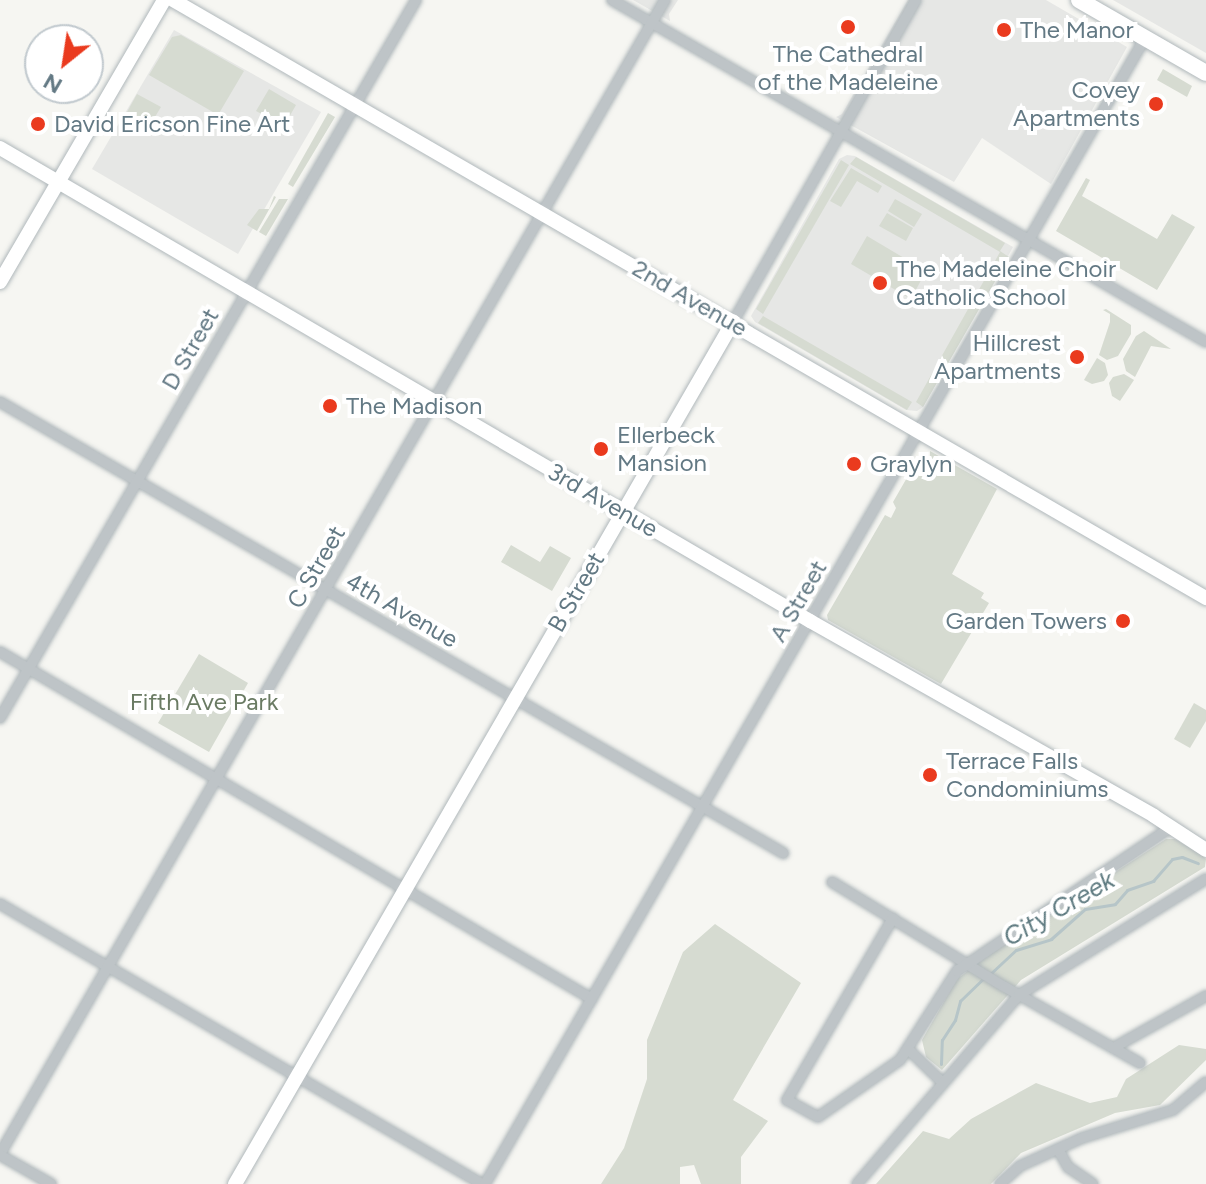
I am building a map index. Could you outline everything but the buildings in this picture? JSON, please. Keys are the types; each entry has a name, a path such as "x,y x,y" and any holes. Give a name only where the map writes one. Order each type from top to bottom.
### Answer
{"main road":[{"path":"1079,0 1206,73"}],"street":[{"path":"0,282 164,0"},
{"name":"2nd Avenue","path":"173,0 1206,598"},
{"name":"D Street","path":"0,718 416,0"},
{"path":"612,0 1206,342"},
{"name":"C Street","path":"0,1154 665,0"},
{"name":"B Street","path":"235,1184 916,0"},
{"name":"A Street","path":"484,1184 704,808 1145,38"},
{"name":"3rd Avenue","path":"0,148 1206,850"},
{"name":"4th Avenue","path":"0,402 783,853"},
{"path":"0,652 592,999"},
{"path":"893,918 787,1100 818,1117 909,1050 953,974 1171,827"},
{"path":"857,1184 1019,995 1206,879"},
{"path":"832,882 1019,995 1140,1063"},
{"path":"0,904 484,1184"},
{"path":"1113,1048 1206,996"},
{"path":"909,1050 942,1082"},
{"path":"1000,1184 1020,1166 1093,1134 1173,1110 1206,1082"},
{"path":"1058,1149 1068,1167 1093,1184"},
{"path":"0,1154 51,1184"}],"shaded area":[{"path":"633,0 678,0 669,14 670,21"},
{"path":"908,0 1046,0 1127,47 1051,184 982,138 954,182 836,117 842,114"},
{"path":"1113,0 1206,0 1206,53"},
{"path":"174,30 321,112 238,254 92,169"},
{"name":"The Madeleine Choir Catholic School","path":"847,155 855,156 1013,247 923,407 917,411 906,410 755,322 751,316 839,159"}],"green space":[{"path":"181,35 244,71 218,115 149,75 172,37"},
{"path":"1163,69 1192,86 1187,97 1157,80"},
{"path":"269,89 296,105 284,126 256,111"},
{"path":"137,94 161,107 150,125 127,112"},
{"path":"328,113 335,117 293,187 288,184"},
{"path":"856,157 1005,243 1000,251 1009,257 923,407 916,402 1000,252 850,164"},
{"path":"841,160 849,165 763,314 756,309"},
{"path":"851,168 882,186 878,193 857,181 841,207 830,201"},
{"path":"1086,178 1090,180 1082,196 1157,239 1172,214 1195,227 1157,290 1056,231"},
{"path":"276,197 257,231 247,225 259,209 269,209"},
{"path":"279,199 288,199 266,236 259,232"},
{"path":"895,199 922,214 914,227 888,211"},
{"path":"887,213 913,228 906,241 879,226"},
{"path":"867,236 926,271 911,299 851,264"},
{"path":"1103,310 1131,325 1131,334 1118,356 1107,360 1099,355 1110,322 1110,314"},
{"path":"763,316 912,402 907,410 758,323"},
{"path":"1144,331 1171,349 1151,346 1135,377 1126,371 1123,359 1136,336"},
{"path":"1097,358 1105,363 1108,375 1104,381 1092,384 1084,380"},
{"path":"1124,374 1134,380 1120,401 1112,396 1109,383 1113,377"},
{"path":"930,451 997,489 952,574 984,593 981,598 989,603 941,684 828,620 827,615 885,515 891,518 896,508 893,502 920,455 930,457"},
{"path":"511,545 540,562 550,546 571,558 552,591 501,562"},
{"name":"Fifth Ave Park","path":"199,654 248,683 209,752 158,723"},
{"path":"1194,703 1206,710 1206,721 1190,748 1174,739"},
{"path":"1166,839 1175,839 1202,855 1206,859 1205,867 1021,980 942,1070 926,1057 922,1040 957,979 997,949"},
{"path":"715,924 801,983 733,1100 768,1121 741,1157 741,1184 701,1184 694,1165 680,1167 680,1184 601,1184 624,1148 647,1079 647,1040 683,952"},
{"path":"1179,1045 1206,1049 1206,1060 1160,1105 1115,1113 1021,1153 991,1184 876,1184 923,1131 949,1139 971,1119 1036,1083 1090,1103 1117,1097 1126,1079"}],"waterway":[{"name":"City Creek","path":"989,975 1016,950 1051,939 1085,909 1115,904 1127,890 1153,881 1172,859 1182,857 1198,863"},
{"name":"City Creek","path":"941,1064 942,1040 955,1020 960,1001 983,979"}],"place":[{"name":"The Cathedral of the Madeleine","path":"848,27"},
{"name":"The Manor","path":"1004,30"},
{"name":"Covey Apartments","path":"1156,104"},
{"name":"David Ericson Fine Art","path":"38,124"},
{"name":"The Madeleine Choir Catholic School","path":"880,283"},
{"name":"Hillcrest Apartments","path":"1077,357"},
{"name":"The Madison","path":"330,406"},
{"name":"Ellerbeck Mansion","path":"601,449"},
{"name":"Graylyn","path":"854,464"},
{"name":"Garden Towers","path":"1123,621"},
{"name":"Terrace Falls Condominiums","path":"930,775"}]}
